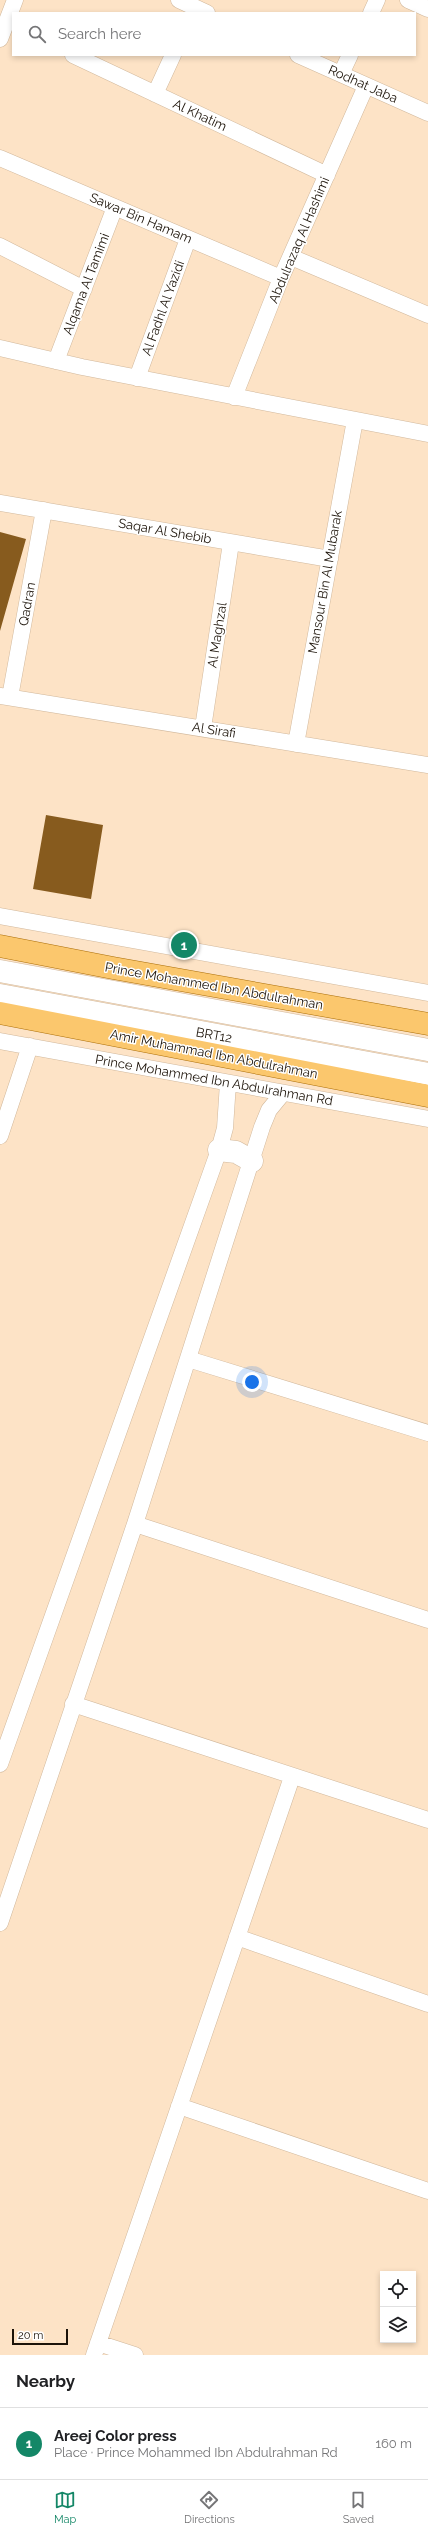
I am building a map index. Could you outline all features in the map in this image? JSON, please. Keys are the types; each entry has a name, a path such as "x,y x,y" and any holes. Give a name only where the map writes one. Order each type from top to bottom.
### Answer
{"main road":[{"name":"Prince Mohammed Ibn Abdulrahman","path":"0,946 113,968 428,1024"},
{"name":"BRT12","path":"0,971 428,1050"},
{"name":"BRT12","path":"0,995 428,1074"},
{"name":"Amir Muhammad Ibn Abdulrahman","path":"0,1013 428,1096"},
{"path":"219,1150 236,1152 252,1161"}],"street":[{"path":"13,12 15,0"},
{"path":"179,0 198,8"},
{"path":"371,12 377,0"},
{"path":"408,0 428,9"},
{"path":"0,39 10,25 12,15"},
{"name":"Al Khatim","path":"75,56 327,175"},
{"path":"155,94 173,56"},
{"name":"Rodhat Jaba","path":"300,56 428,113"},
{"path":"340,74 349,56"},
{"name":"Abdulrazaq Al Hashimi","path":"234,397 281,278 366,86"},
{"name":"Sawar Bin Hamam","path":"0,158 281,278"},
{"name":"Alqama Al Tamimi","path":"56,361 115,207"},
{"name":"Al Fadhl Al Yazidi","path":"137,378 188,239"},
{"path":"0,246 84,289"},
{"path":"291,257 428,315"},
{"path":"0,348 137,378 428,434"},
{"name":"Mansour Bin Al Mubarak","path":"296,744 354,420"},
{"name":"Saqar Al Shebib","path":"0,503 330,559"},
{"name":"Qadran","path":"5,696 44,510"},
{"name":"Al Maghzal","path":"203,728 231,542"},
{"name":"Al Sirafi","path":"5,696 428,765"},
{"path":"0,916 428,993"},
{"name":"Prince Mohammed Ibn Abdulrahman Rd","path":"0,1041 428,1120"},
{"path":"0,1136 30,1046"},
{"path":"0,1764 6,1722 219,1150 225,1128 228,1083"},
{"path":"0,1923 135,1524 269,1110 283,1093"},
{"path":"188,1358 428,1432"},
{"path":"135,1524 428,1620"},
{"path":"73,1704 292,1777 428,1820"},
{"path":"135,2355 96,2349 292,1777"},
{"path":"237,1937 428,2004"},
{"path":"179,2106 428,2191"}],"building":[{"path":"0,532 26,539 0,631"},
{"path":"46,815 103,825 91,899 33,889"}],"place":[{"name":"Areej Color press","path":"184,945"}]}
